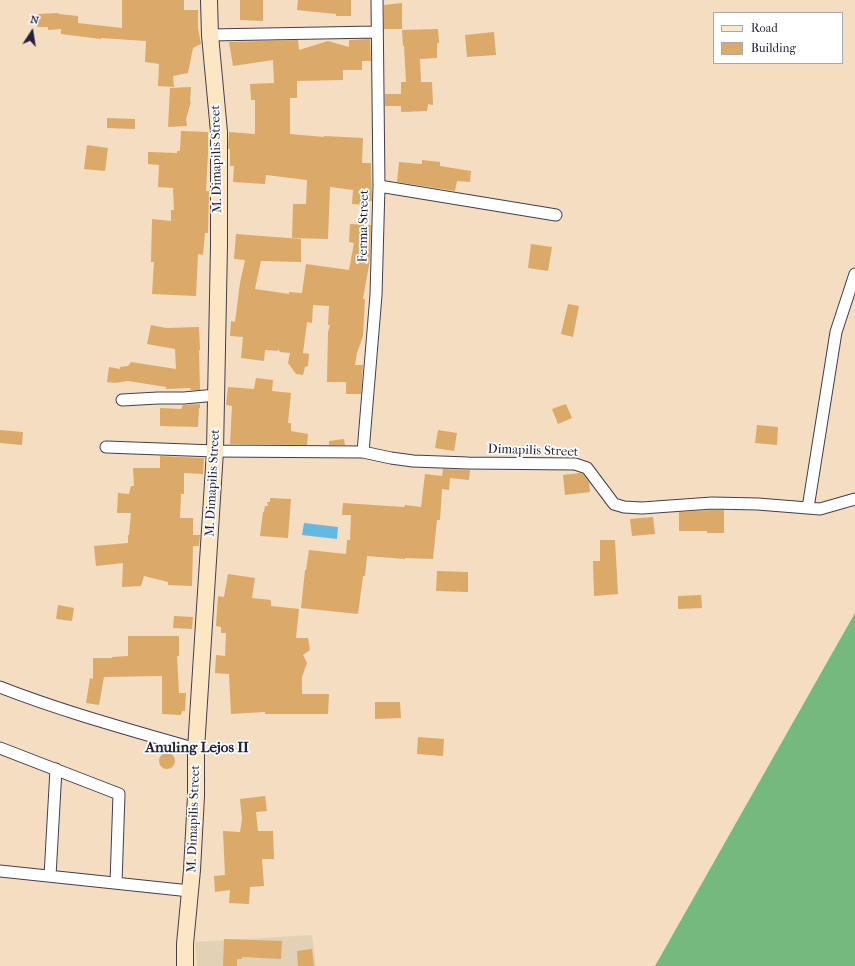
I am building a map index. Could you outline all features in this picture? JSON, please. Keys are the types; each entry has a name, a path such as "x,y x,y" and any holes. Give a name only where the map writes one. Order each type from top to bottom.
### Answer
{"main road":[{"name":"M. Dimapilis Street","path":"185,966 185,944 192,870 196,750 215,451 219,238 219,132 210,35 209,0"}],"street":[{"name":"Ferma Street","path":"363,452 376,295 378,186 377,0"},
{"path":"210,35 376,32"},
{"path":"378,186 556,215"},
{"path":"808,508 836,332 855,274"},
{"path":"122,400 184,398 216,395"},
{"name":"Dimapilis Street","path":"106,447 215,451 363,452 413,461 575,464 587,468 614,504 624,507 642,508 712,503 758,504 820,509 855,498"},
{"path":"0,687 20,695 196,750"},
{"path":"0,748 119,794 116,883"},
{"path":"50,876 56,769"},
{"path":"0,871 190,891"}],"shaded area":[{"path":"312,935 316,966 197,966 195,942"}],"green space":[{"path":"855,613 855,966 655,966"}],"water":[{"path":"304,523 338,527 337,539 302,535"}],"building":[{"path":"122,0 184,0 184,10 198,10 198,28 201,44 193,48 188,73 173,76 174,87 158,86 159,64 145,62 146,41 101,39 61,34 61,29 48,30 48,27 37,27 38,14 58,13 78,16 78,23 122,28"},
{"path":"240,0 263,0 263,21 240,20"},
{"path":"298,0 351,0 351,16 336,16 336,14 297,10"},
{"path":"402,3 402,29 384,29 384,5"},
{"path":"438,29 439,43 437,43 437,58 420,59 421,82 432,82 433,105 428,104 427,111 401,112 401,106 385,106 385,94 401,94 401,82 406,82 402,30"},
{"path":"494,32 496,55 467,57 465,35"},
{"path":"370,39 371,61 362,61 362,70 343,70 343,80 297,81 297,98 290,98 290,134 363,138 362,163 371,163 372,201 364,201 364,205 352,204 353,190 330,187 328,239 292,238 293,204 306,204 307,180 266,175 265,184 233,182 234,166 230,166 230,149 228,149 229,132 255,134 255,100 251,100 250,84 274,83 273,60 233,66 229,42 298,40 299,50 328,41 349,47 349,40"},
{"path":"191,87 191,102 186,119 187,126 168,127 170,88"},
{"path":"107,118 135,119 135,129 107,128"},
{"path":"181,131 208,132 206,191 209,191 208,233 205,233 203,255 198,254 196,296 152,294 154,262 151,262 152,219 171,221 171,210 174,210 173,188 158,187 159,165 148,164 148,152 177,153 177,151 180,151"},
{"path":"87,145 108,148 105,171 84,169"},
{"path":"422,160 440,162 440,166 471,171 470,182 457,181 455,191 397,182 399,162 422,164"},
{"path":"350,224 371,225 370,259 363,299 365,299 363,336 357,353 355,365 363,365 361,394 346,394 346,382 327,382 328,332 330,325 328,325 329,306 313,305 312,323 307,322 303,353 309,354 308,366 305,367 303,375 296,374 288,363 290,353 280,352 278,349 278,351 265,350 264,361 241,358 243,337 230,336 231,321 235,322 240,283 245,260 234,259 236,234 301,239 301,262 261,261 255,289 289,294 289,292 302,293 306,264 349,270 354,243 349,242"},
{"path":"531,244 552,247 548,271 528,268"},
{"path":"568,304 579,306 573,337 561,334"},
{"path":"151,325 166,328 199,327 200,390 190,390 191,388 166,389 166,387 128,381 115,383 107,382 109,367 120,369 120,367 128,366 131,362 176,369 175,349 147,344"},
{"path":"256,378 273,380 272,391 291,393 288,423 291,423 291,431 308,434 307,445 230,444 232,406 226,405 228,387 254,389"},
{"path":"200,404 198,427 160,426 160,408 181,409 183,405"},
{"path":"566,404 572,418 558,424 552,409"},
{"path":"757,425 778,427 777,445 755,443"},
{"path":"0,430 23,432 22,445 0,443"},
{"path":"438,430 457,433 454,451 435,448"},
{"path":"344,439 345,445 329,445 329,441"},
{"path":"160,456 204,458 203,474 184,473 184,494 181,494 180,518 193,518 193,535 200,535 199,546 193,546 192,586 168,585 168,582 144,576 141,586 122,587 123,563 96,566 94,546 128,543 131,513 117,513 118,493 129,494 131,486 134,486 133,468 160,468"},
{"path":"443,469 470,470 469,480 450,478 449,490 442,489 440,520 437,520 433,559 405,559 367,556 358,614 301,608 305,570 309,550 346,554 347,540 350,540 351,515 342,515 343,503 421,507 425,474 442,476"},
{"path":"583,474 589,482 590,492 565,495 563,475"},
{"path":"270,498 291,499 288,538 260,536 263,512 265,506 268,506 267,502 270,502"},
{"path":"724,510 724,533 707,533 707,531 679,531 679,512"},
{"path":"653,517 655,534 632,536 630,519"},
{"path":"600,540 615,540 618,594 594,596 593,561 600,561"},
{"path":"437,571 468,572 468,592 436,591"},
{"path":"228,574 255,578 252,598 271,600 271,606 299,609 296,638 308,638 310,650 303,655 307,663 302,677 302,694 329,694 328,714 265,714 265,712 231,714 229,674 215,673 216,655 225,656 226,633 221,633 221,627 216,626 218,596 224,597"},
{"path":"701,595 702,608 678,609 678,596"},
{"path":"58,605 74,608 72,621 56,619"},
{"path":"174,616 193,617 192,629 173,628"},
{"path":"128,636 179,636 179,656 177,656 179,693 186,693 185,711 182,711 181,715 162,714 162,676 104,677 99,705 86,703 90,678 93,679 93,658 128,656"},
{"path":"375,702 400,702 401,718 375,719"},
{"path":"418,737 444,739 443,756 417,754"},
{"path":"167,753 173,755 175,761 173,767 167,769 161,767 159,761 161,755"},
{"path":"265,796 267,811 256,812 258,831 273,831 274,859 262,859 264,886 250,887 249,904 229,903 230,890 215,892 214,876 225,875 223,831 240,832 242,819 240,799"},
{"path":"224,939 282,941 281,959 242,957 242,959 237,959 237,966 223,966"},
{"path":"312,949 314,966 298,966 297,951"}],"district":[{"name":"Anuling Lejos II","path":"197,748"}]}
